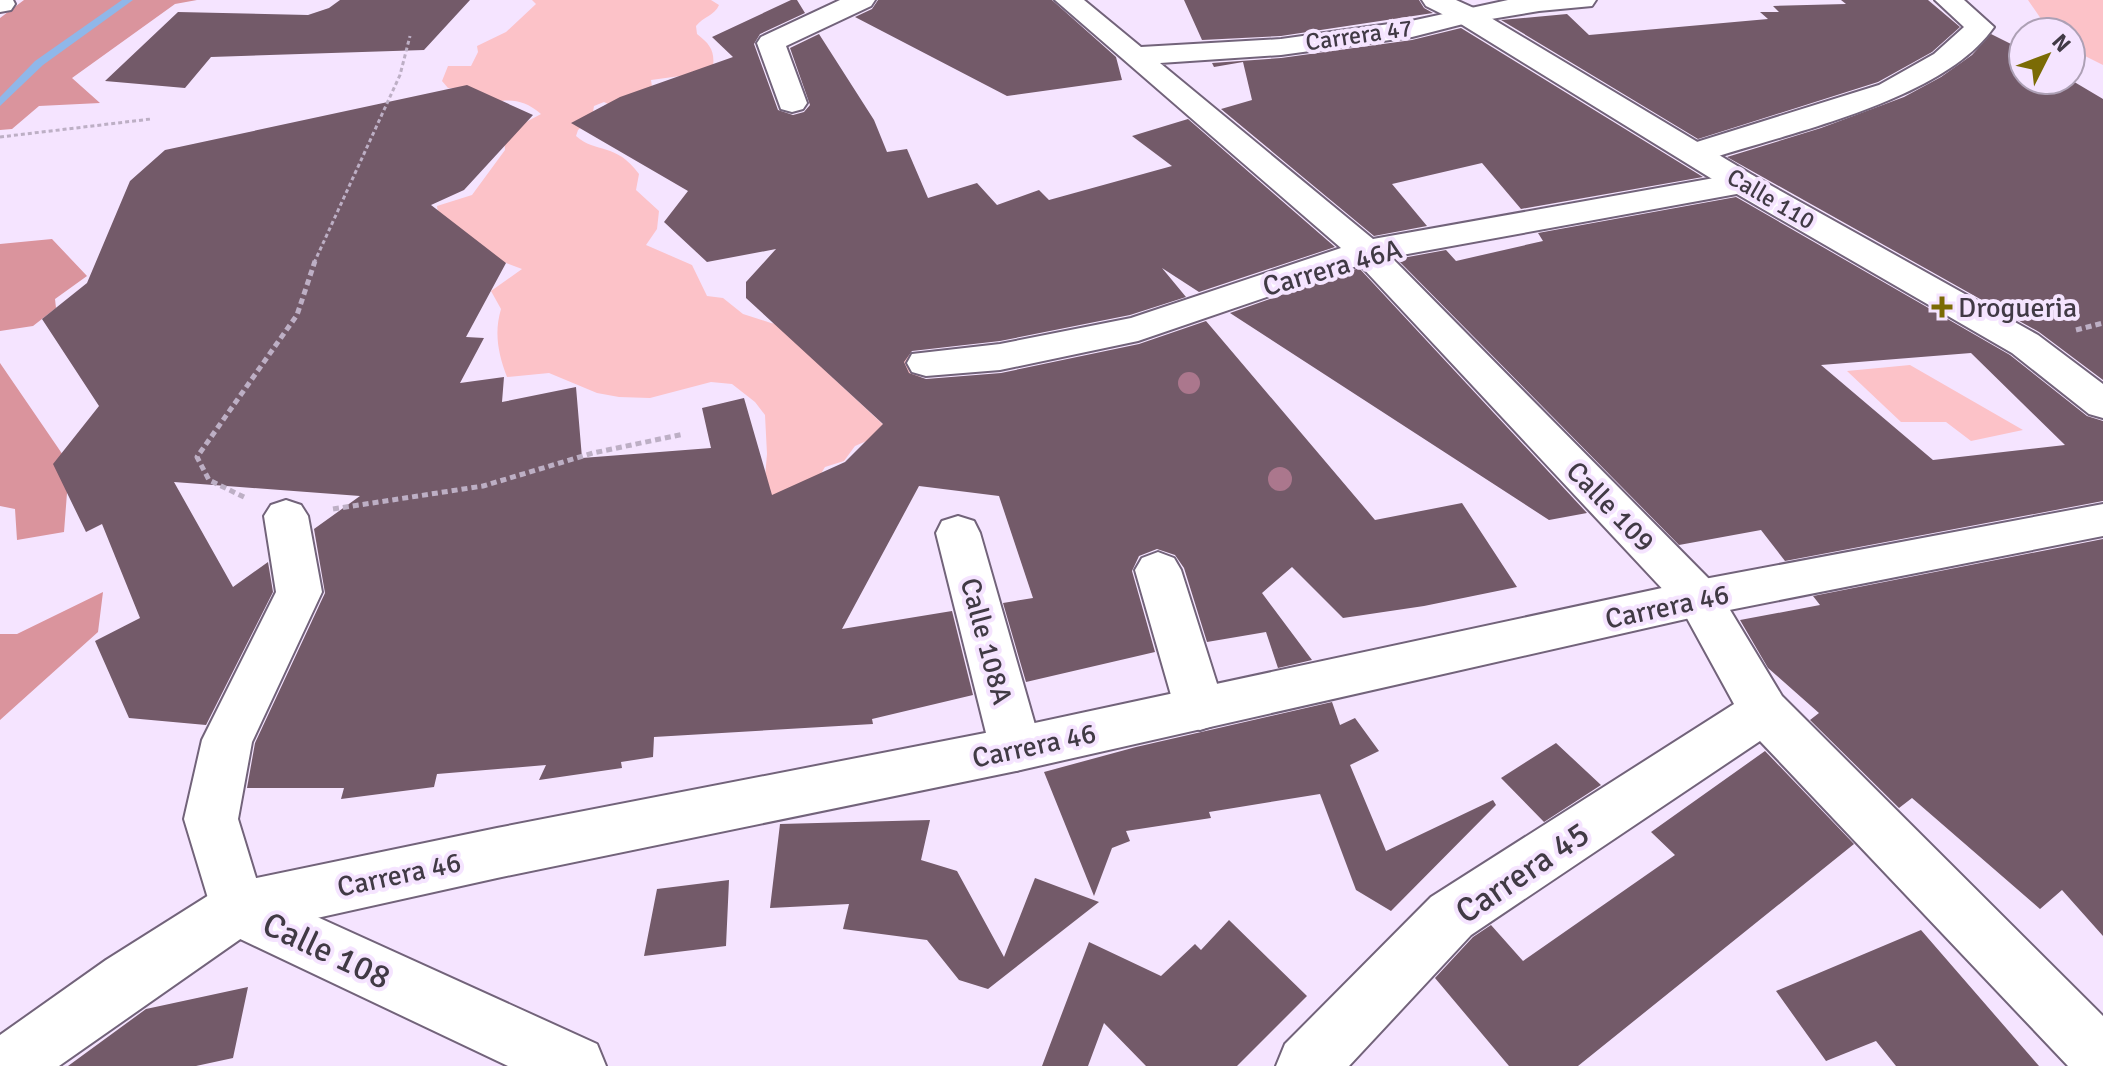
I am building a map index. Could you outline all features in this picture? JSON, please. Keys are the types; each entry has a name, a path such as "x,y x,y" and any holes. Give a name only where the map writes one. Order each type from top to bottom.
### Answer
{"street":[{"path":"792,103 771,43 862,0"},
{"name":"Calle 109","path":"1068,0 1366,251 1699,598 1764,711 2103,1059"},
{"name":"Calle 110","path":"1435,0 1466,15 1742,183 2025,344 2103,404"},
{"name":"Carrera 47","path":"1133,56 1281,47 1412,29 1466,15 1539,3 1583,0"},
{"path":"1695,153 1889,91 1944,60 1980,27 1948,0"},
{"name":"Carrera 46A","path":"926,363 1000,357 1138,329 1366,251 1742,183"},
{"name":"Calle 108","path":"286,516 299,592 261,676 227,740 211,819 237,909 575,1066"},
{"name":"Carrera 46","path":"8,1066 127,981 237,909 497,853 1016,749 1699,598 2103,520"},
{"name":"Calle 108A","path":"958,533 1016,749"},
{"path":"1158,570 1200,709"},
{"name":"Carrera 45","path":"1307,1066 1451,916 1764,711"}],"path":[{"path":"410,36 400,75 315,261 297,315 197,457 209,480 286,516 483,486 593,453 684,434"},
{"path":"0,137 151,119"}],"shaded area":[{"path":"24,0 197,0 175,4 72,78 100,103 39,106 12,129 0,130 0,18"},
{"path":"532,0 711,0 719,5 696,26 697,34 711,48 713,67 695,74 651,80 652,87 612,106 604,102 594,106 592,118 578,130 576,136 631,164 639,174 636,190 659,211 657,229 646,245 692,265 707,296 723,298 743,314 771,323 906,349 921,364 919,384 829,374 890,431 855,446 844,461 825,467 816,482 763,500 767,454 765,415 755,402 732,384 711,382 650,398 597,393 549,373 507,377 498,343 501,309 491,291 522,269 488,256 479,242 466,245 438,213 437,206 472,195 505,150 504,134 541,114 526,104 512,101 479,106 463,88 448,88 442,81 448,66 471,66 478,52 477,46 506,32 536,4"},
{"path":"2028,0 2103,0 2103,65 2087,57 2087,16 2039,16"},
{"path":"52,239 87,276 55,299 56,308 33,326 0,331 0,244"},
{"path":"0,363 65,458 67,493 64,532 17,540 15,509 0,506"},
{"path":"1910,365 2023,430 1971,441 1946,422 1901,422 1847,371"},
{"path":"103,592 98,632 0,720 0,634 17,634"}],"building":[{"path":"340,0 470,0 424,50 211,57 185,88 105,81 178,12 308,15 329,8"},
{"path":"797,0 805,13 760,34 754,44 778,110 793,115 804,112 810,105 790,48 819,34 874,120 887,152 907,149 928,198 977,183 997,205 1039,190 1049,200 1172,166 1132,136 1188,119 1335,247 1199,292 1162,268 1186,297 1130,315 1000,341 912,351 904,362 909,373 926,379 1001,373 1139,344 1206,321 1375,520 1462,503 1517,587 1343,618 1292,567 1262,593 1312,660 1278,668 1266,632 1207,642 1184,568 1175,555 1157,549 1139,556 1132,571 1155,652 1026,682 1003,603 1033,598 999,496 919,486 842,629 952,611 973,695 872,719 873,724 654,737 653,757 621,762 622,768 539,780 546,765 437,774 434,787 341,799 344,788 247,788 255,743 325,593 314,529 360,496 174,482 233,587 268,562 273,592 206,725 129,718 95,641 140,618 102,524 86,532 53,464 99,406 42,319 87,283 130,181 165,150 467,85 533,115 464,190 431,205 506,263 466,337 484,338 460,383 504,377 502,402 576,387 582,458 711,448 702,408 744,398 772,495 845,462 883,424 746,298 746,282 776,249 707,262 664,222 688,191 571,123 620,97 733,57 712,37"},
{"path":"878,0 1052,0 1116,57 1122,80 1007,96 855,17 872,9"},
{"path":"1184,0 1419,0 1424,8 1433,13 1281,36 1202,40"},
{"path":"1841,0 1928,0 1960,27 1932,52 1878,82 1698,139 1501,20 1567,14 1589,35 1768,19 1760,12 1779,12 1773,6 1846,4"},
{"path":"1461,28 1703,177 1521,209 1482,163 1392,184 1427,226 1374,236 1221,109 1252,100 1243,62 1214,67 1212,63 1281,58 1412,40"},
{"path":"1991,34 2007,42 2007,96 2087,96 2087,90 2103,99 2103,380 2039,332 1727,157 1821,128 1904,97 1941,77 1972,55"},
{"path":"1736,197 2010,355 2087,416 2103,421 2103,501 1785,561 1761,530 1679,545 1397,259 1446,250 1456,261 1543,241 1538,233","holes":["1971,353 2065,445 1933,460 1821,365"]},
{"path":"1359,268 1587,513 1549,520 1230,313"},
{"path":"2103,539 2103,936 2062,890 2040,909 1912,798 1899,808 1810,720 1819,713 1768,668 1740,620 1820,605 1813,596"},
{"path":"1332,702 1340,725 1355,718 1379,751 1350,765 1386,851 1493,800 1496,805 1391,911 1356,890 1320,794 1209,812 1211,818 1126,831 1130,841 1112,848 1094,896 1044,772 1136,747"},
{"path":"1556,743 1601,785 1544,822 1501,778"},
{"path":"1765,751 1854,844 1578,1066 1509,1066 1435,978 1473,937 1491,925 1523,961 1675,855 1651,832"},
{"path":"930,820 921,860 957,871 1004,957 1035,878 1099,902 988,989 959,980 927,940 843,929 849,904 770,908 780,824"},
{"path":"729,880 726,946 644,956 657,889"},
{"path":"1229,920 1307,996 1237,1066 1146,1066 1104,1023 1088,1066 1042,1066 1089,942 1161,976 1195,944 1201,950"},
{"path":"1921,930 2039,1066 1896,1066 1876,1041 1826,1061 1776,991"},
{"path":"248,987 233,1058 196,1066 68,1066 146,1009"}],"waterway":[{"path":"0,103 39,63 128,0"}],"place":[{"name":"Drogueria","path":"1942,307"}]}
